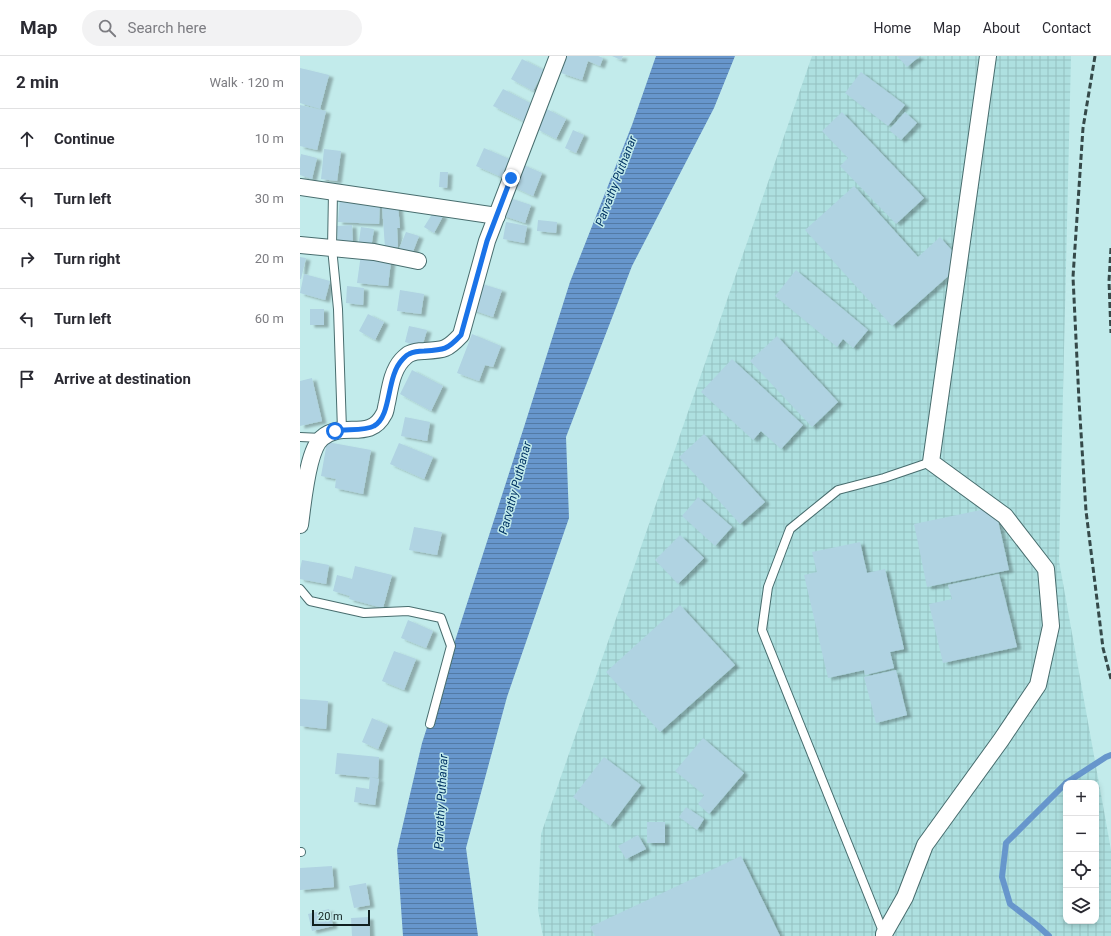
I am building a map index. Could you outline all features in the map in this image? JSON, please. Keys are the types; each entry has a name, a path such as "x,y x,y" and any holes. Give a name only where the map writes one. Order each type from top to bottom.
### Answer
{"street":[{"path":"300,525 310,460 312,453 322,438 335,431 366,430 376,426 385,414 392,379 398,365 408,354 442,350 452,345 461,335 487,241 558,56"},
{"path":"884,935 905,897 925,845 1001,740 1038,685 1051,626 1046,569 1005,516 931,462 988,56"},
{"path":"300,187 497,216"},
{"path":"300,245 374,252 418,261"}],"lane":[{"path":"333,192 332,248 338,308 342,430"},
{"path":"300,437 322,438"},
{"path":"884,935 762,630 768,587 790,529 838,490 884,478 931,462"},
{"path":"300,589 310,600 364,613 408,611 441,618 450,646 430,724"}],"shaded area":[{"path":"812,56 1071,56 1059,561 1098,780 1063,780 1063,924 1099,924 1099,783 1111,850 1111,936 543,936 538,910 541,834"}],"water":[{"name":"Parvathy Puthanar","path":"656,56 735,56 714,108 632,266 566,437 569,518 507,697 466,848 478,936 403,936 397,850 422,743 570,282 632,125"}],"building":[{"path":"567,56 598,56 603,58 600,66 588,61 582,80 561,73"},
{"path":"612,56 623,56 621,60"},
{"path":"897,56 920,56 907,67"},
{"path":"522,59 544,70 533,91 511,79"},
{"path":"300,68 329,75 320,109 300,103"},
{"path":"861,72 905,105 888,126 845,93"},
{"path":"503,89 534,105 525,122 493,106"},
{"path":"300,105 326,111 317,150 300,146"},
{"path":"547,109 566,119 556,139 537,129"},
{"path":"842,112 924,198 896,224 840,166 848,158 822,131"},
{"path":"905,112 917,123 901,140 889,130"},
{"path":"573,130 584,135 576,153 565,148"},
{"path":"484,148 514,161 506,179 476,166"},
{"path":"324,149 341,151 337,181 321,179"},
{"path":"301,154 317,158 312,179 300,175"},
{"path":"521,164 542,173 533,196 512,186"},
{"path":"440,172 448,172 447,188 439,187"},
{"path":"854,186 918,257 940,237 963,263 892,326 805,230"},
{"path":"340,197 380,200 379,224 338,222"},
{"path":"507,197 531,205 525,223 501,215"},
{"path":"382,205 398,205 400,228 397,228 398,247 385,248"},
{"path":"434,211 443,216 434,233 424,227"},
{"path":"538,220 557,222 556,233 537,231"},
{"path":"506,222 527,226 524,243 503,239"},
{"path":"352,225 353,245 338,246 337,226"},
{"path":"361,227 374,229 371,248 358,247"},
{"path":"406,232 419,236 412,254 399,249"},
{"path":"361,254 391,261 388,286 357,283"},
{"path":"300,257 306,258 301,279 300,279"},
{"path":"796,270 868,330 853,348 843,339 837,347 775,296"},
{"path":"304,274 330,281 325,300 300,293"},
{"path":"479,283 502,290 493,317 470,309"},
{"path":"347,286 364,288 363,305 346,303"},
{"path":"400,290 424,294 421,314 397,311"},
{"path":"310,309 324,309 324,325 310,325"},
{"path":"368,314 384,322 375,340 359,331"},
{"path":"409,326 427,330 422,347 405,342"},
{"path":"472,334 501,346 493,367 485,365 479,381 457,373"},
{"path":"777,336 838,402 812,427 750,361"},
{"path":"732,359 803,425 781,449 761,431 753,440 701,392"},
{"path":"412,370 443,386 431,411 400,394"},
{"path":"312,378 322,421 300,426 300,381"},
{"path":"405,417 430,422 427,441 401,436"},
{"path":"704,434 765,502 740,524 679,457"},
{"path":"327,442 371,450 363,494 335,488 336,479 321,476"},
{"path":"399,443 433,457 424,479 390,464"},
{"path":"698,497 732,527 715,546 682,516"},
{"path":"995,507 1009,570 927,587 914,524"},
{"path":"414,527 442,532 437,555 409,550"},
{"path":"680,535 704,558 678,584 655,560"},
{"path":"860,542 867,573 885,569 904,649 890,652 894,668 865,675 864,670 828,678 804,575 817,572 812,552"},
{"path":"302,560 329,565 326,584 300,579"},
{"path":"355,566 392,575 383,608 349,599 350,596 333,591 337,575 352,579"},
{"path":"999,574 1017,647 943,663 929,604 952,599 948,585"},
{"path":"680,605 735,665 660,732 606,672"},
{"path":"408,620 433,631 426,648 401,638"},
{"path":"394,651 416,659 404,690 382,681"},
{"path":"896,670 907,715 876,723 864,677"},
{"path":"300,699 328,701 326,729 300,726"},
{"path":"372,718 388,725 378,749 362,742"},
{"path":"703,738 744,773 709,814 698,804 704,795 675,771"},
{"path":"337,753 379,757 378,778 335,774"},
{"path":"604,757 641,785 610,826 573,797"},
{"path":"370,777 379,779 375,805 354,802 356,787 369,789"},
{"path":"686,807 704,819 697,830 679,817"},
{"path":"647,822 665,822 665,843 647,843"},
{"path":"638,835 646,849 626,859 618,846"},
{"path":"741,856 780,936 595,936 590,927"},
{"path":"332,866 334,887 300,890 300,868"},
{"path":"366,883 370,905 354,908 349,886"},
{"path":"329,909 333,926 312,931 308,914"},
{"path":"369,917 370,936 352,936 351,918"}],"waterway":[{"path":"1071,780 1111,755"},
{"path":"1049,936 1010,904 1002,877 1006,843 1063,786"}],"railway":[{"path":"1095,56 1083,128 1073,277 1086,511 1103,648 1111,679"},
{"path":"1111,248 1109,281 1111,333"}],"route":[{"path":"335,431 350,429 366,430 376,426 385,414 392,379 398,365 408,354 442,350 452,345 461,335 487,241 511,178"}]}
